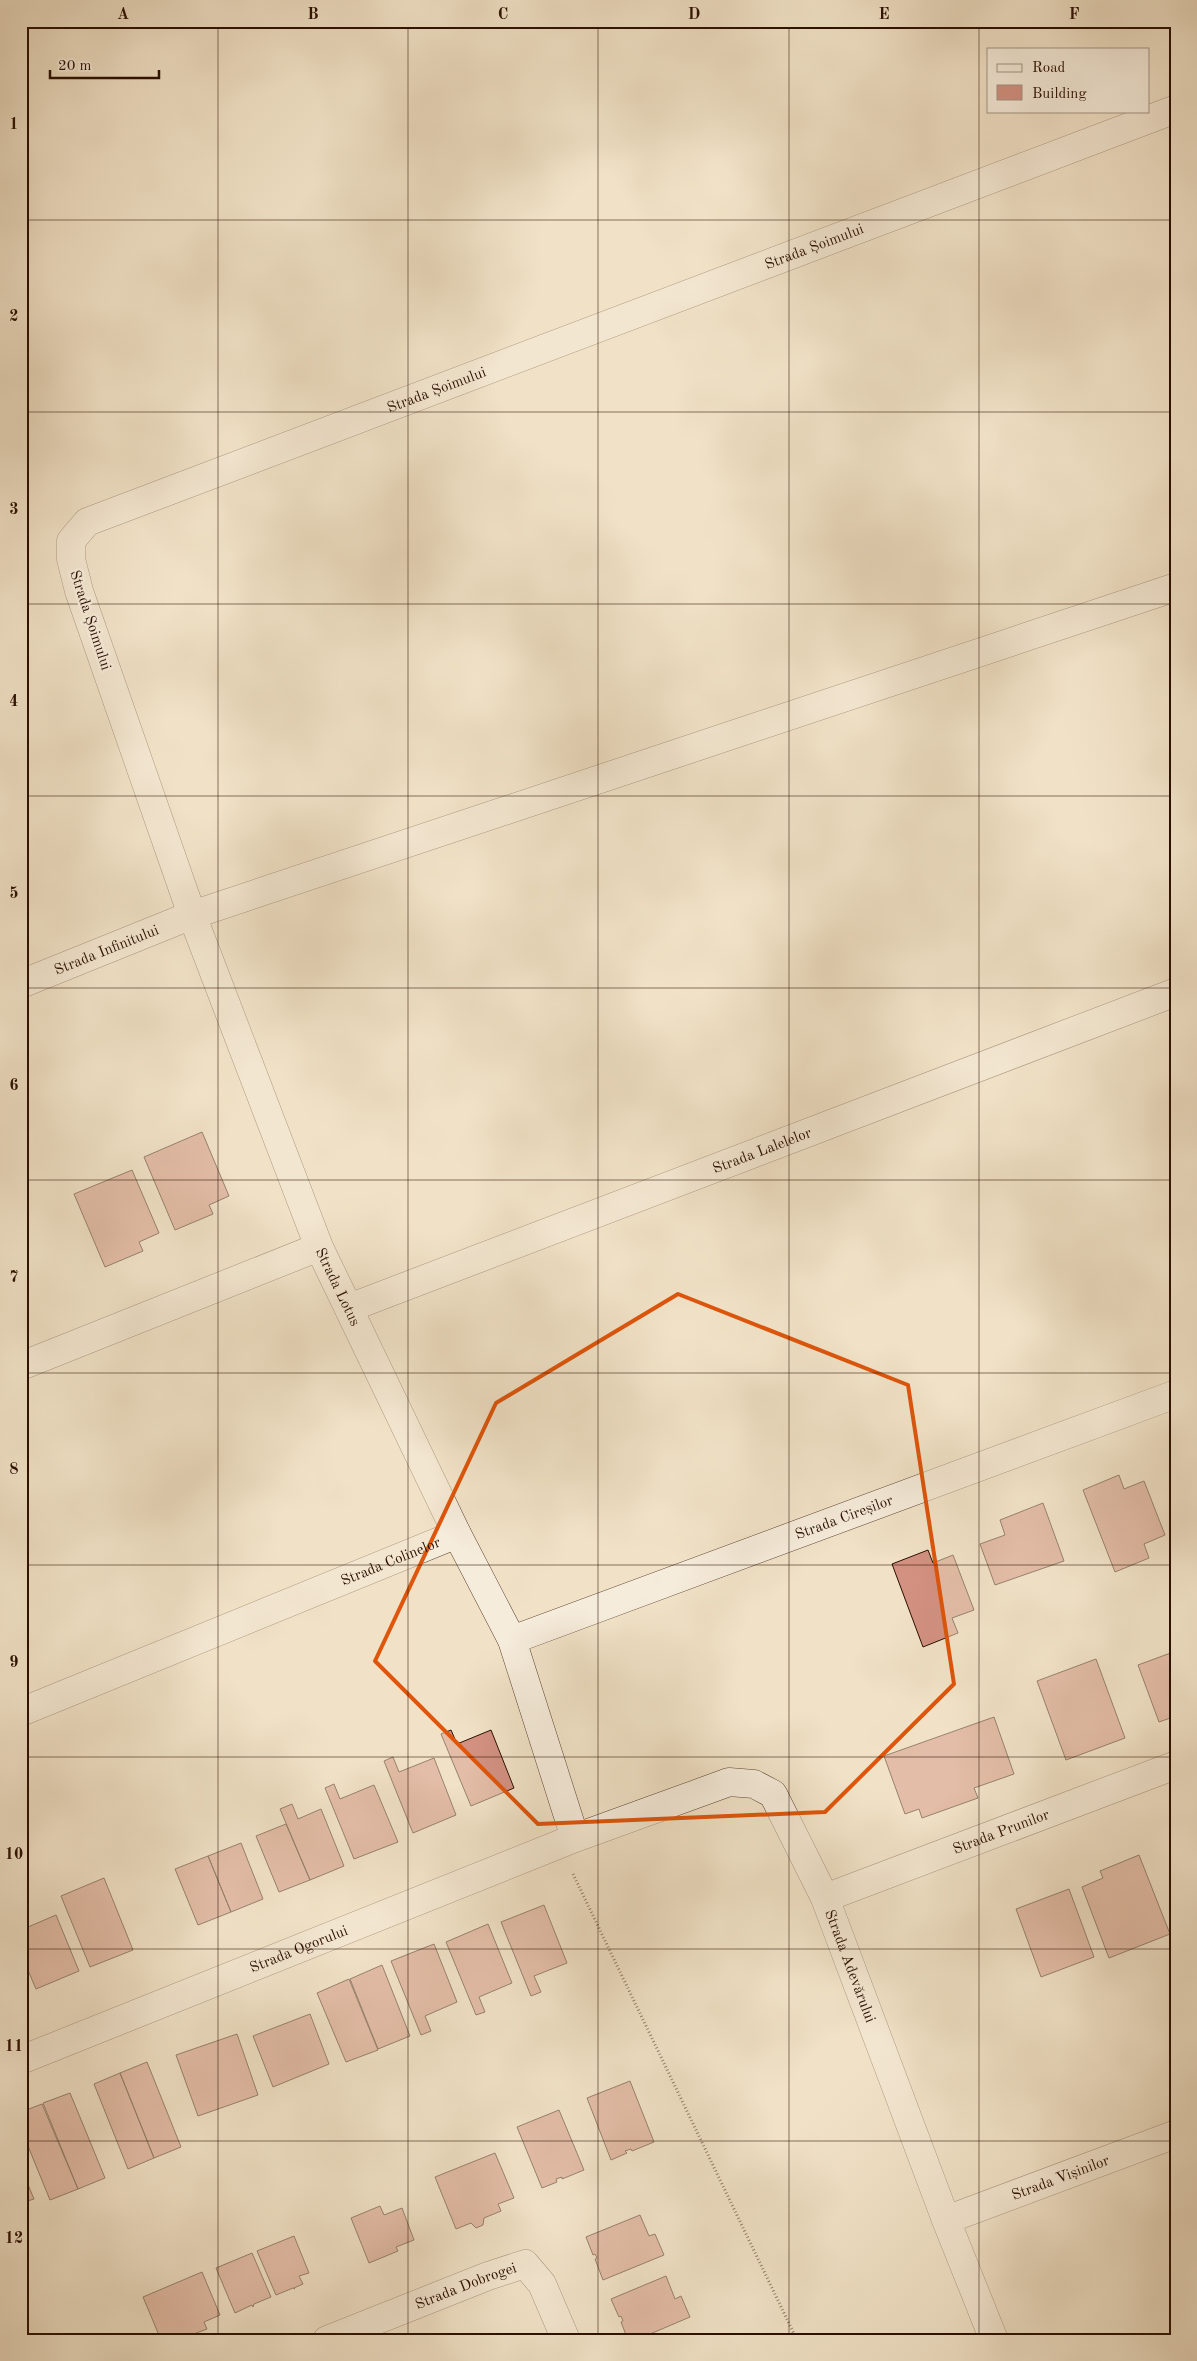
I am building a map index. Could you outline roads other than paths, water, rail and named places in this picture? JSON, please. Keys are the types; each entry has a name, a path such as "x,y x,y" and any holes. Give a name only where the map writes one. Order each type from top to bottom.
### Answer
{"street":[{"name":"Strada Șoimului","path":"192,915 79,590 71,559 71,540 87,522 1176,109"},
{"name":"Strada Infinitului","path":"21,984 192,915 1176,587"},
{"path":"192,915 319,1247"},
{"name":"Strada Lalelelor","path":"348,1308 1176,992"},
{"name":"Strada Lotus","path":"21,1366 319,1247 457,1534"},
{"name":"Strada Cireșilor","path":"512,1640 1176,1394"},
{"name":"Strada Colinelor","path":"21,1712 457,1534 512,1640 575,1838"},
{"name":"Strada Prunilor","path":"825,1898 1176,1765"},
{"name":"Strada Adevărului","path":"575,1838 729,1782 754,1784 773,1794 825,1898 946,2220 994,2340"},
{"name":"Strada Ogorului","path":"21,2060 575,1838"},
{"name":"Strada Vișinilor","path":"946,2220 1176,2134"},
{"name":"Strada Dobrogei","path":"326,2340 488,2276 525,2264 542,2284 566,2340"}]}
